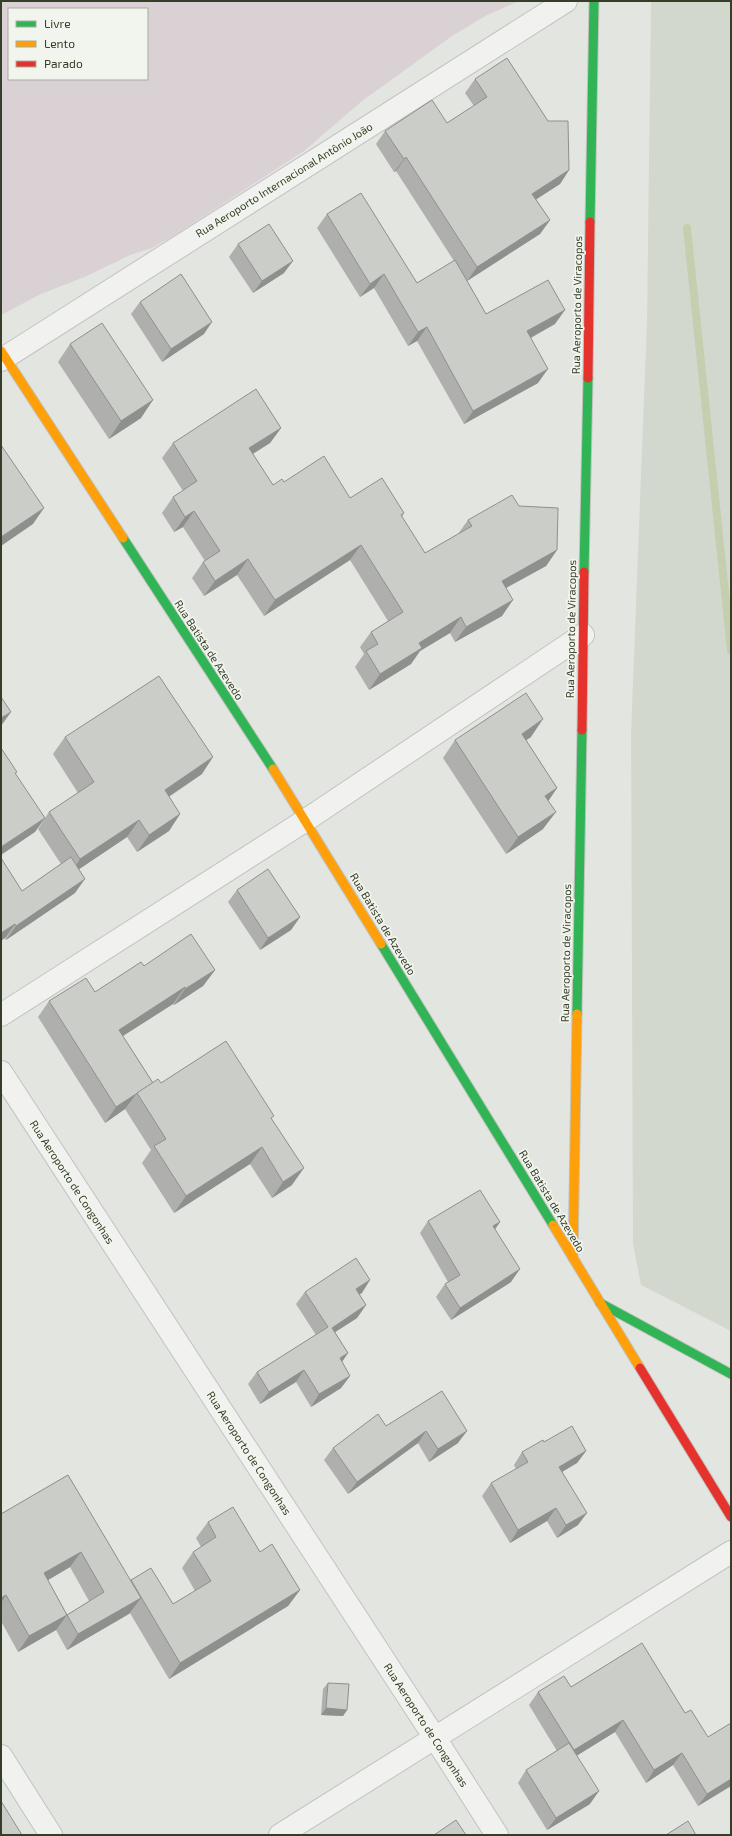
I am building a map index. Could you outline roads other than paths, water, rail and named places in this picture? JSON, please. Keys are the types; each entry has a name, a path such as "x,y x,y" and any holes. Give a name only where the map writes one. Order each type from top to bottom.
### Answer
{"street":[{"name":"Rua Aeroporto Internacional Antônio João","path":"2,356 566,1"},
{"name":"Rua Aeroporto de Viracopos","path":"573,1258 594,1"},
{"name":"Rua Batista de Azevedo","path":"2,356 306,820 599,1303 731,1517"},
{"path":"1,1015 306,820 583,635"},
{"name":"Rua Aeroporto de Congonhas","path":"1,1072 497,1835"},
{"path":"599,1303 731,1374"},
{"path":"280,1835 731,1552"},
{"path":"1,1756 51,1835"}],"waterway":[{"path":"687,228 731,650"}]}
